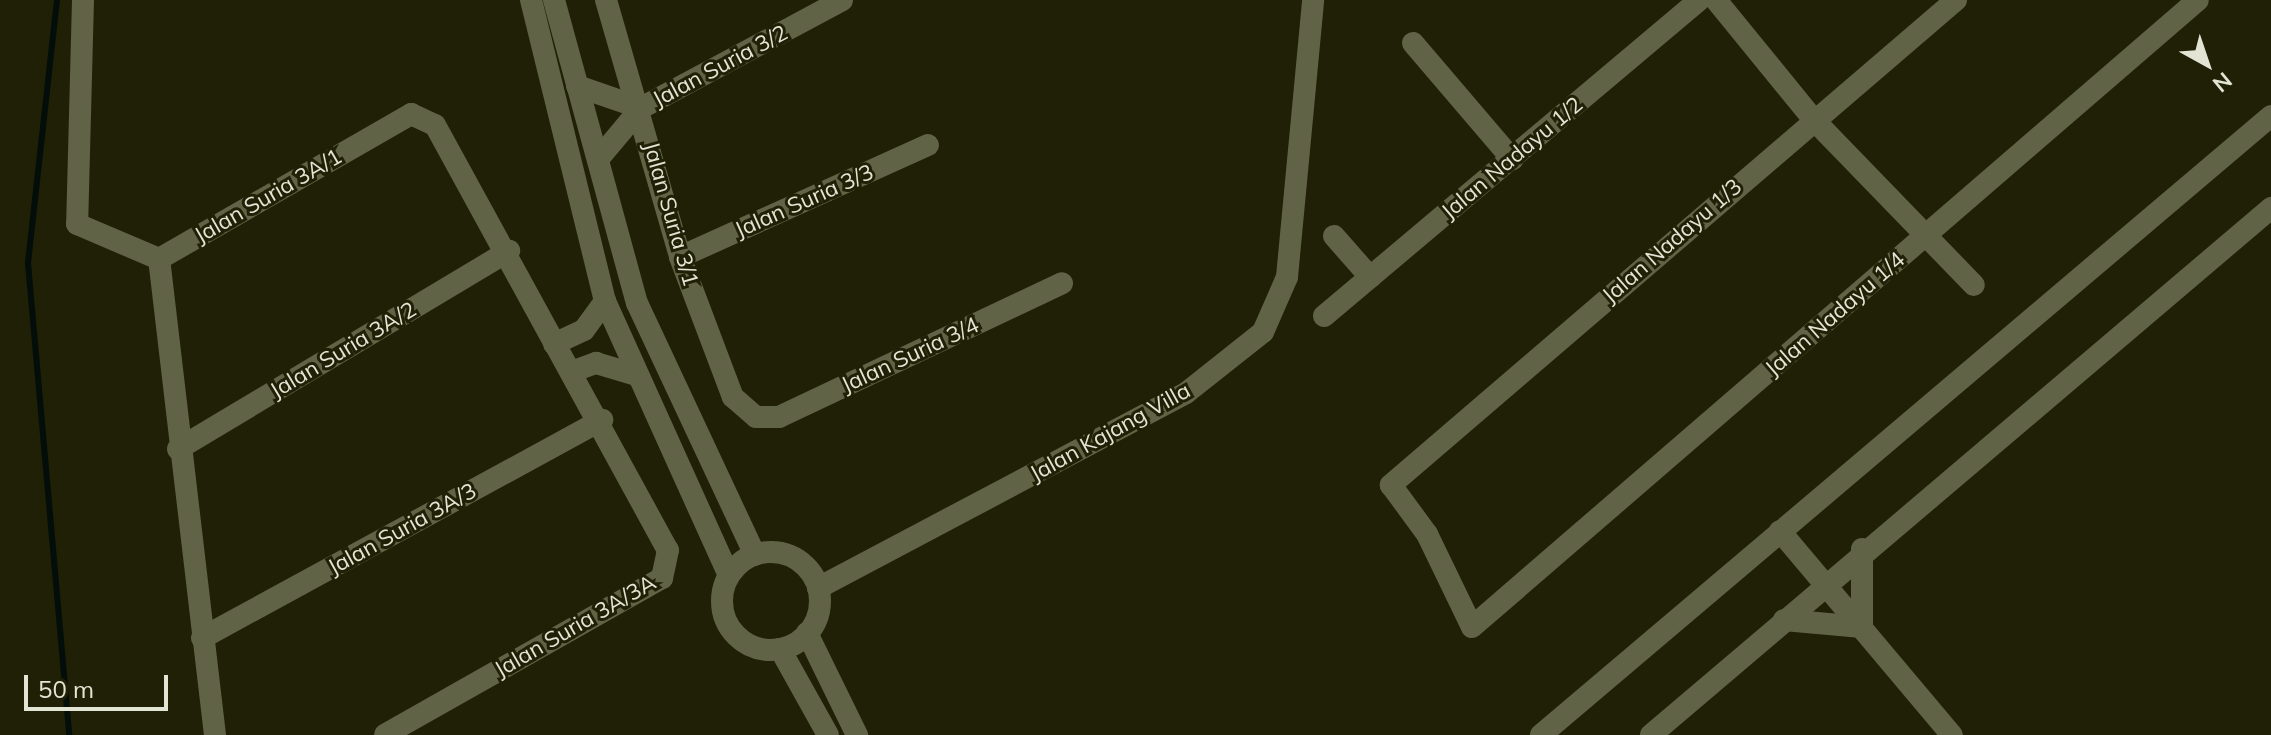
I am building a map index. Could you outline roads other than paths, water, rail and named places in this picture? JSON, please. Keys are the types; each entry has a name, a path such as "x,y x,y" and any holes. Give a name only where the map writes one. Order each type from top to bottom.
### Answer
{"street":[{"path":"83,0 77,224 159,259 178,449 215,735"},
{"path":"531,0 605,301 729,575 722,606 735,635 780,649 828,735"},
{"path":"554,0 600,157 637,303 755,555"},
{"name":"Jalan Suria 3/1","path":"606,0 641,108 680,257 733,397 756,417"},
{"name":"Jalan Suria 3/2","path":"600,157 641,108 842,0"},
{"name":"Jalan Kajang Villa","path":"818,588 1186,393 1263,332 1287,277 1313,0"},
{"name":"Jalan Nadayu 1/2","path":"1324,316 1699,0"},
{"path":"1716,0 1813,119 1924,237 1974,285"},
{"name":"Jalan Nadayu 1/3","path":"1472,627 1427,534 1391,485 1813,119 1956,0"},
{"name":"Jalan Nadayu 1/4","path":"1472,627 2198,0"},
{"path":"1413,43 1512,159"},
{"name":"Jalan Suria 3/2","path":"577,86 641,108"},
{"name":"Jalan Suria 3A/1","path":"159,259 411,114 435,125 509,251 554,344"},
{"path":"1541,735 2271,116"},
{"name":"Jalan Suria 3/3","path":"680,257 928,145"},
{"path":"1651,735 1784,620 1823,582 2119,342 2271,208"},
{"path":"1334,236 1370,277"},
{"name":"Jalan Suria 3A/2","path":"178,449 509,251"},
{"name":"Jalan Suria 3/4","path":"756,417 779,417 1062,283"},
{"path":"554,344 584,330 605,301"},
{"name":"Jalan Suria 3A/3A","path":"385,735 662,578 668,550 602,420 554,344"},
{"path":"571,372 596,363 636,375"},
{"name":"Jalan Suria 3A/3","path":"202,638 602,420"},
{"path":"1780,531 1952,735"},
{"path":"1862,549 1862,627"},
{"path":"729,575 755,555 801,562 818,588 807,633 857,735"},
{"path":"1784,620 1862,627"},
{"path":"780,649 807,633"}],"waterway":[{"path":"57,0 28,263 69,735"}]}
